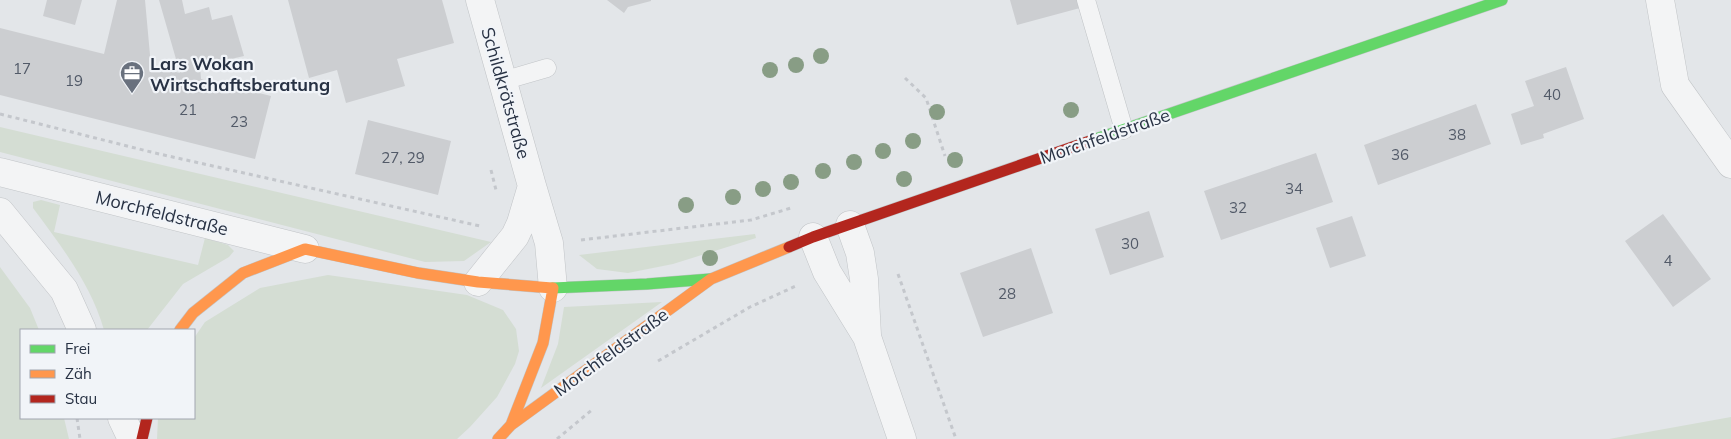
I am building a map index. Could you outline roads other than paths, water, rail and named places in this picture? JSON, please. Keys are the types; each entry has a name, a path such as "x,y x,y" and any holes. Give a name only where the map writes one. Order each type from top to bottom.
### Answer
{"main road":[{"name":"Morchfeldstraße","path":"498,439 511,426 711,279 813,238 972,181 1502,0"},
{"name":"Morchfeldstraße","path":"305,249 418,273 478,282 553,288 711,279"},
{"path":"181,329 193,313 243,273 305,249"},
{"name":"Morchfeldstraße","path":"511,426 543,343 553,288"},
{"path":"142,439 147,419"}],"street":[{"name":"Schildkrötstraße","path":"480,0 532,186 550,243 553,288"},
{"path":"1660,0 1675,85 1731,164"},
{"name":"Morchfeldstraße","path":"82,329 64,290 1,212 9,174 305,249"},
{"path":"478,282 514,236 521,223 532,186"},
{"path":"850,226 860,253 864,279 867,337"},
{"path":"813,238 827,272 867,337 902,439"},
{"path":"122,419 132,439"}],"lane":[{"path":"1086,0 1124,130"},
{"path":"502,81 547,68"}],"place":[{"name":"Lars Wokan Wirtschaftsberatung","path":"132,94"}]}
